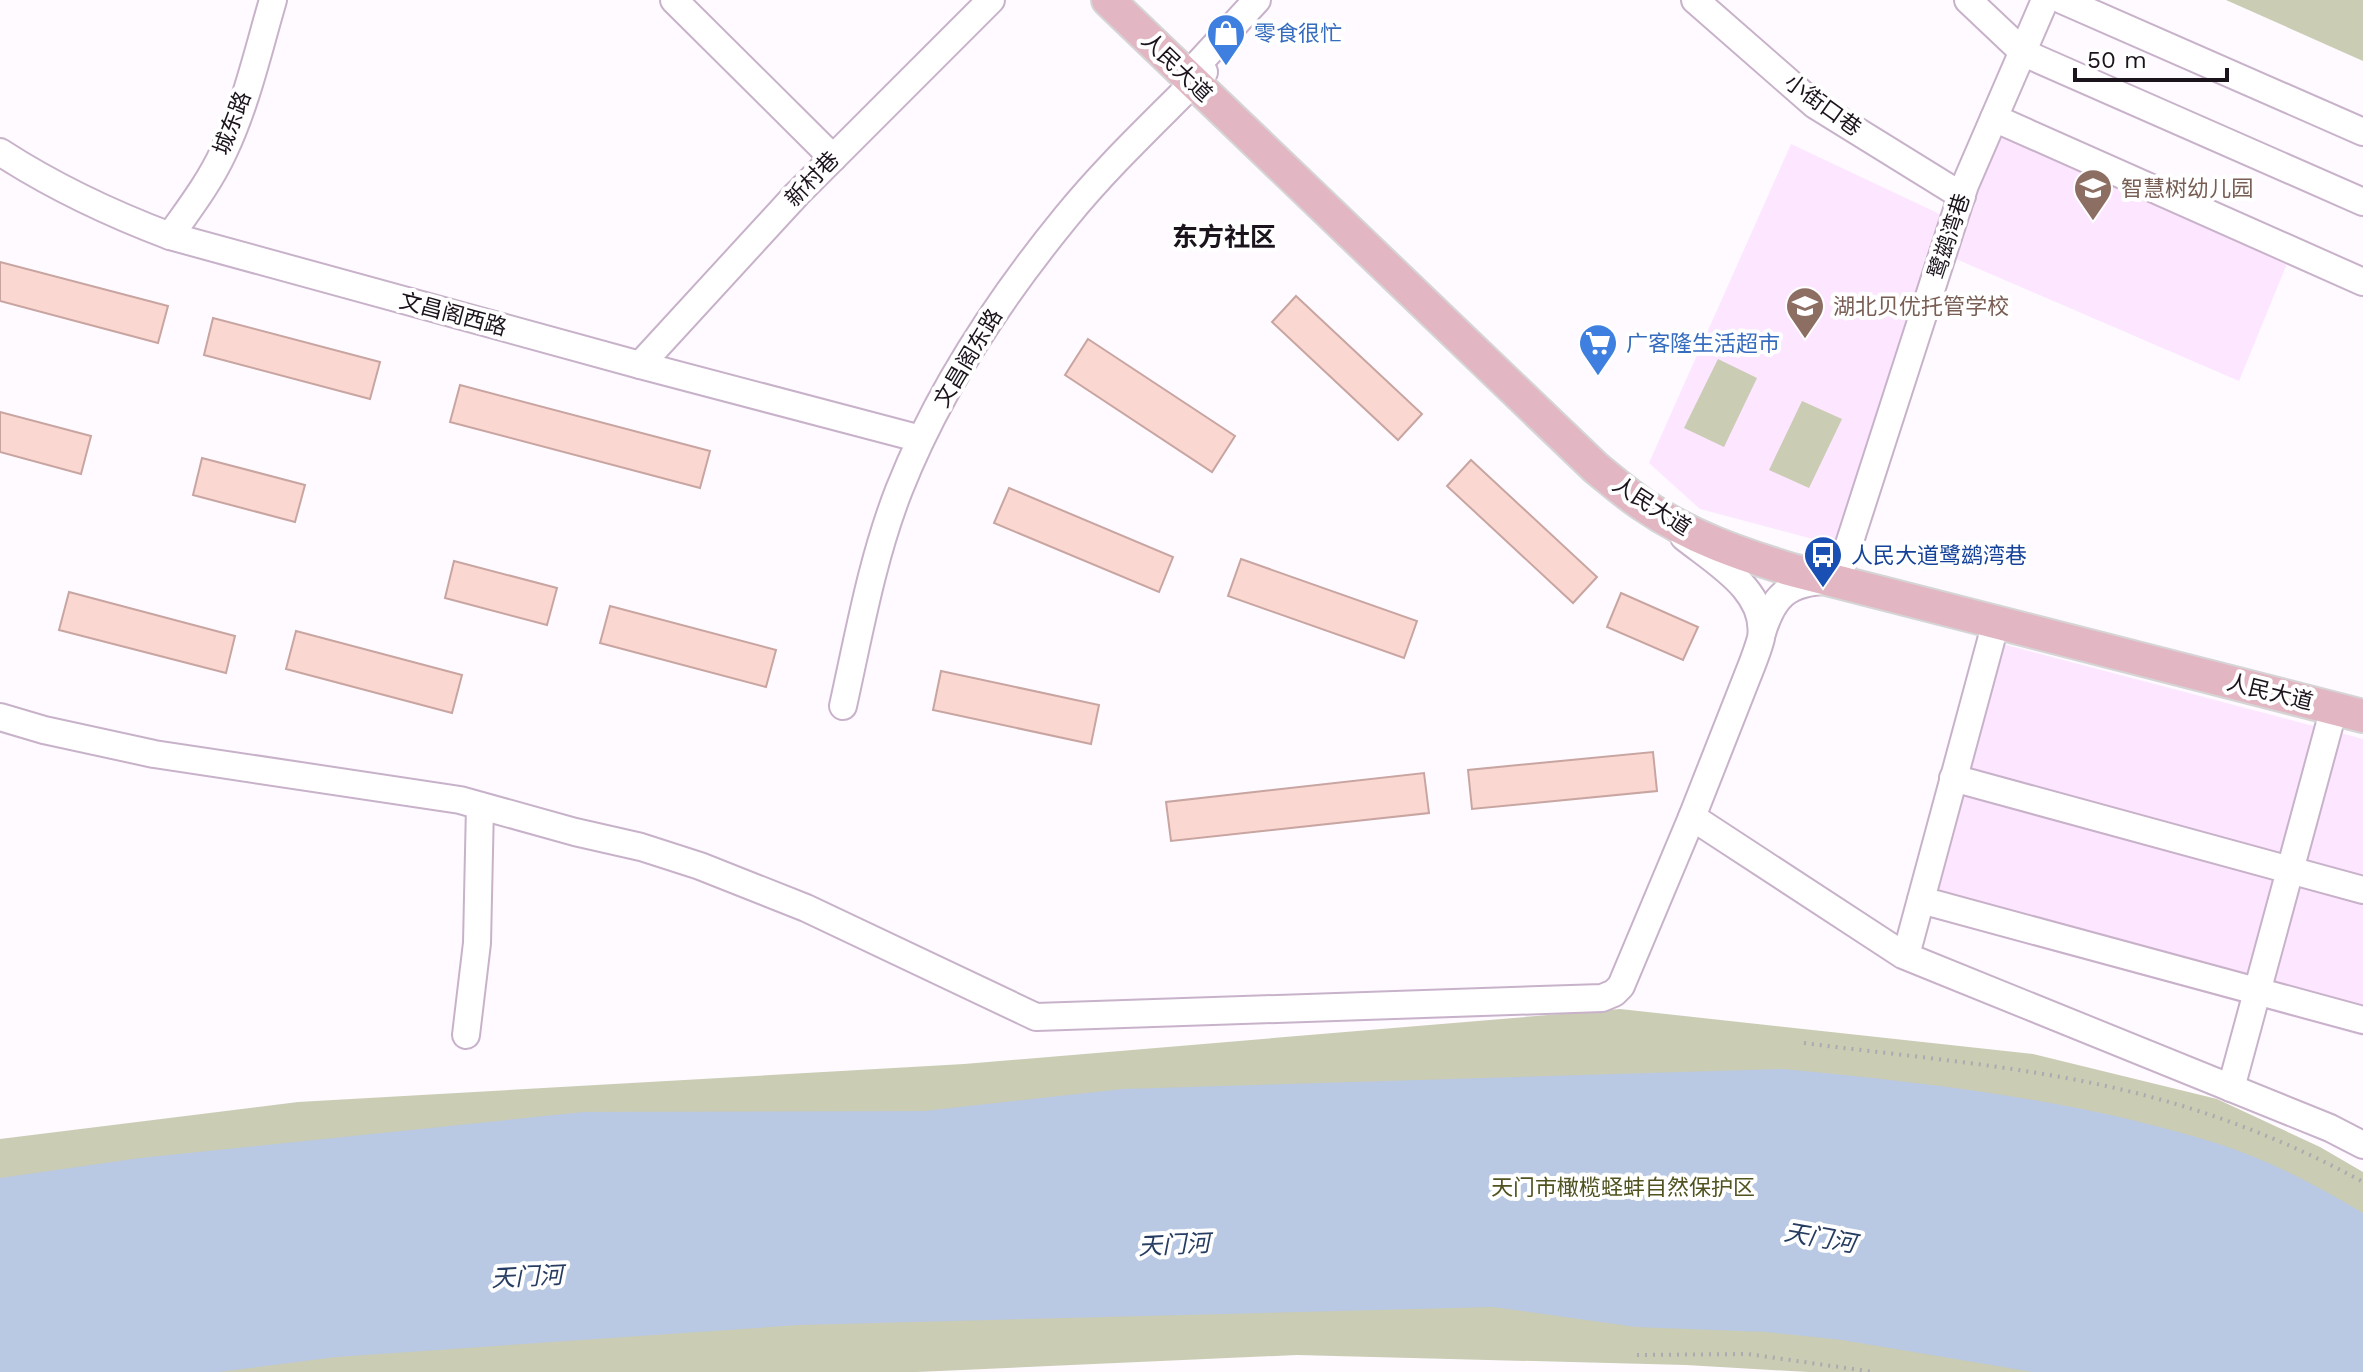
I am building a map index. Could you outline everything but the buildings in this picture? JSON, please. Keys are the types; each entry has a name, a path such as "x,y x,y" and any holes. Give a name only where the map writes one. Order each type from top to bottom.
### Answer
{"main road":[{"name":"人民大道","path":"1108,0 1196,74 1606,458 1651,495 1696,522 1840,575 1996,622 2353,709"},
{"name":"人民大道","path":"1129,0 1196,74 1596,468 1643,506 1690,534 1736,553 1840,575 2353,709"}],"street":[{"name":"城东路","path":"170,236 204,188 223,152 238,116 273,0"},
{"path":"674,0 833,158"},
{"name":"新村巷","path":"640,365 833,158 991,0"},
{"name":"文昌阁东路","path":"843,706 871,578 898,492 921,439 975,344 1067,215 1196,74 1257,0"},
{"name":"小街口巷","path":"1695,0 1815,105 1962,196"},
{"path":"1968,0 2024,53 2363,202"},
{"name":"鹭鹚湾巷","path":"1840,575 1962,196 2045,0"},
{"path":"2062,0 2363,132"},
{"path":"1994,118 2363,282"},
{"name":"文昌阁西路","path":"5,163 116,216 170,236 921,439"},
{"path":"1643,506 1747,590 1761,619 1761,637"},
{"path":"0,717 154,754 460,800 641,847 806,908 1036,1017 1602,998 1621,986 1692,817 1775,600 1803,584 1840,575"},
{"path":"1906,955 1996,622"},
{"path":"2231,1088 2290,870 2353,709"},
{"path":"1953,778 2363,890"},
{"path":"466,1035 477,943 480,806"},
{"path":"1692,817 1882,943 1906,955 2330,1128 2363,1145"},
{"path":"1921,900 2363,1020"}],"path":[{"path":"1804,1043 2025,1072 2146,1096 2261,1134 2327,1162 2363,1182"},
{"path":"1637,1355 1748,1354 1874,1372"}],"shaded area":[{"name":"智慧树幼儿园","path":"2002,126 2291,254 2239,381 1956,259 1976,191"},
{"name":"湖北贝优托管学校","path":"1791,144 1946,217 1839,546 1700,509 1649,463"},
{"path":"1995,642 2363,739 2363,1036 1920,915"}],"green space":[{"path":"2226,0 2363,0 2363,61"},
{"path":"1718,359 1757,378 1724,447 1684,428"},
{"path":"1802,401 1842,419 1809,488 1769,470"},
{"name":"天门市橄榄蛏蚌自然保护区","path":"1620,1009 2033,1054 2217,1099 2320,1147 2363,1172 2363,1372 1808,1372 1686,1365 1297,1355 917,1372 0,1372 0,1139 298,1102 964,1064"}],"water":[{"name":"天门市橄榄蛏蚌自然保护区","path":"1783,1069 1958,1088 2132,1120 2221,1145 2307,1182 2363,1213 2363,1372 2033,1372 1842,1340 1767,1332 1636,1327 1493,1307 799,1325 336,1357 218,1372 0,1372 0,1178 140,1158 584,1112 924,1111 1123,1089"}],"place":[{"name":"零食很忙","path":"1226,67"},
{"name":"智慧树幼儿园","path":"2093,222"},
{"name":"湖北贝优托管学校","path":"1805,340"},
{"name":"广客隆生活超市","path":"1598,377"},
{"name":"人民大道鹭鹚湾巷","path":"1823,589"}],"district":[{"name":"东方社区","path":"1224,237"}],"water label":[{"name":"天门河","path":"1820,1238"},
{"name":"天门河","path":"1174,1245"},
{"name":"天门河","path":"527,1277"}]}
